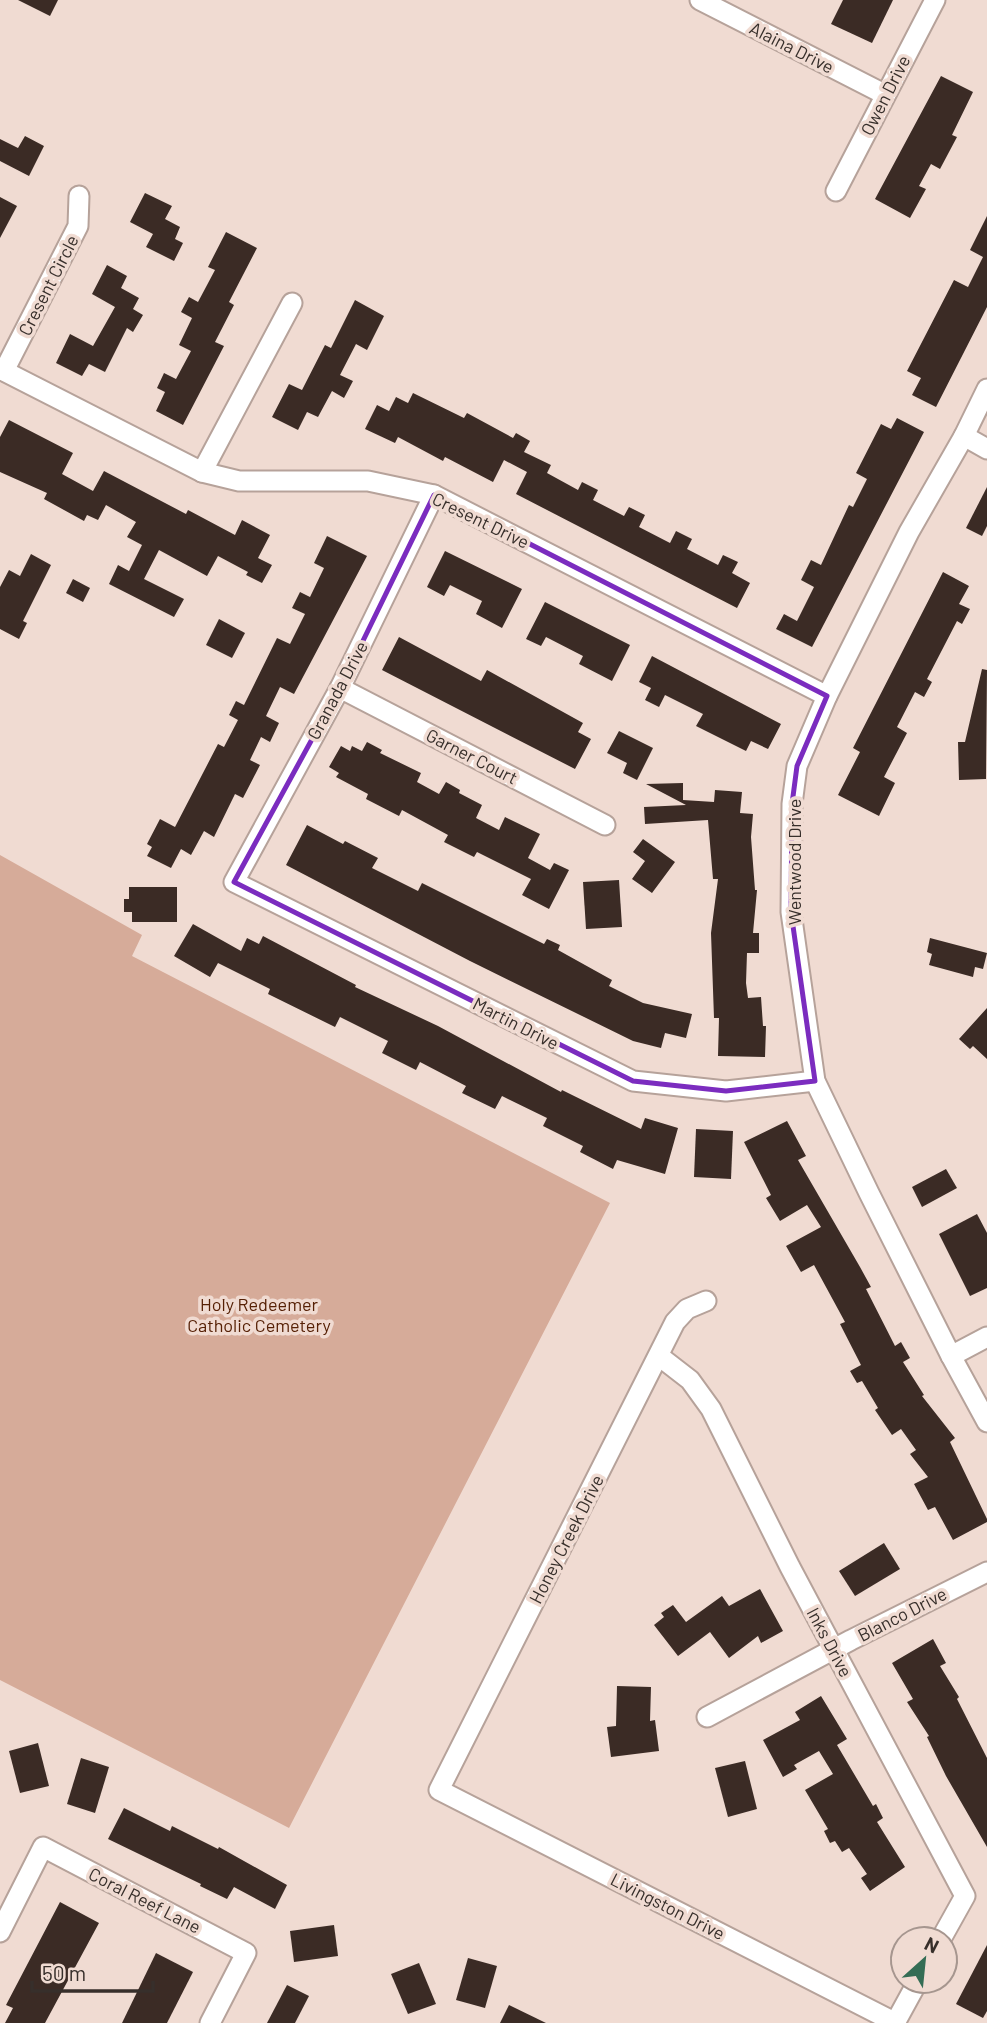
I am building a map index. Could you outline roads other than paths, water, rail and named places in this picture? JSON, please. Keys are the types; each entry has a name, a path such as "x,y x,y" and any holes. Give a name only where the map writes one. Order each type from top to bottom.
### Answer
{"street":[{"name":"Alaina Drive","path":"700,0 884,94"},
{"name":"Owen Drive","path":"836,191 934,0"},
{"name":"Cresent Circle","path":"2,370 78,226 79,196"},
{"path":"202,472 292,303"},
{"name":"Cresent Drive","path":"2,370 202,472 239,481 368,481 434,495 827,696"},
{"name":"Wentwood Drive","path":"987,389 964,436 909,532 827,696 797,766 792,804 791,912 815,1081 951,1356 987,1422"},
{"path":"964,436 987,449"},
{"name":"Granada Drive","path":"234,882 340,688 434,495"},
{"name":"Garner Court","path":"340,688 605,825"},
{"name":"Martin Drive","path":"234,882 633,1081 726,1091 815,1081"},
{"name":"Honey Creek Drive","path":"439,1790 675,1322 687,1310 706,1301"},
{"path":"951,1356 987,1337"},
{"name":"Inks Drive","path":"659,1356 690,1380 711,1409 790,1567 965,1896 949,1925"},
{"name":"Blanco Drive","path":"707,1717 987,1572"},
{"name":"Livingston Drive","path":"439,1790 896,2023"},
{"name":"Coral Reef Lane","path":"0,1932 43,1847 246,1953 210,2023"},
{"path":"896,2023 911,1995"}],"park label":[{"name":"Holy Redeemer Catholic Cemetery","path":"259,1314"}]}
